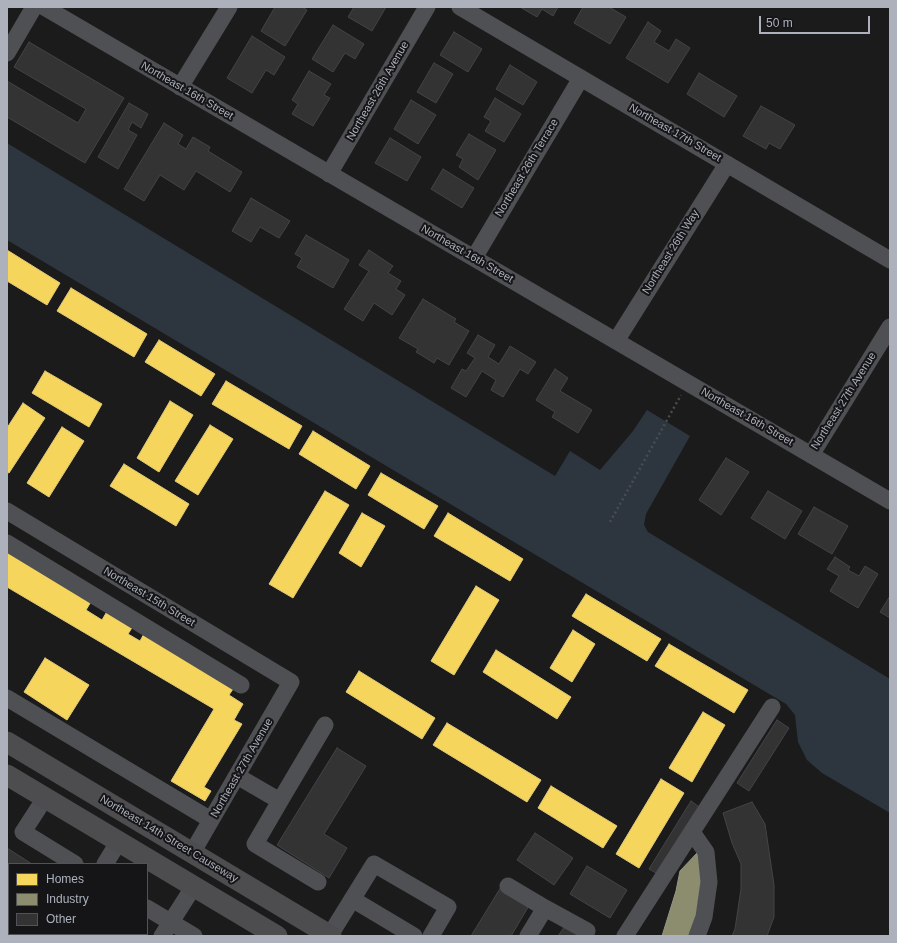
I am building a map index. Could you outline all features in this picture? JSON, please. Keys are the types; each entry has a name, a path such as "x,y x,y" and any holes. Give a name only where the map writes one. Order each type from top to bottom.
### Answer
{"main road":[{"name":"Northeast 14th Street Causeway","path":"7,742 331,936"},
{"path":"7,775 277,936"},
{"path":"125,845 172,859 182,859 192,853"}],"street":[{"path":"7,53 34,7"},
{"name":"Northeast 16th Street","path":"44,7 890,501"},
{"path":"180,87 229,7"},
{"name":"Northeast 26th Avenue","path":"329,174 427,7"},
{"name":"Northeast 17th Street","path":"460,7 890,260"},
{"name":"Northeast 26th Terrace","path":"474,258 581,78"},
{"name":"Northeast 26th Way","path":"616,341 727,164"},
{"name":"Northeast 27th Avenue","path":"811,455 890,327"},
{"name":"Northeast 15th Street","path":"7,511 291,682"},
{"path":"7,543 241,685"},
{"name":"Northeast 27th Avenue","path":"192,853 291,682"},
{"path":"7,698 211,820"},
{"path":"625,936 772,707"},
{"path":"318,882 255,844 325,725"},
{"path":"237,776 280,801"},
{"path":"45,798 23,832 73,863"},
{"path":"692,832 706,852 710,882 704,917 697,936"},
{"path":"106,863 125,845"},
{"path":"331,936 374,864 448,907 431,936"},
{"path":"167,929 194,886"},
{"path":"508,886 588,931"},
{"path":"352,899 414,936"},
{"path":"528,936 545,908"},
{"path":"148,909 167,929 194,936"}],"path":[{"path":"610,522 688,383"}],"shaded area":[{"path":"7,143 555,476 570,451 600,470 633,431 647,410 690,436 646,514 644,525 648,532 890,679 890,813 822,773 807,760 798,742 795,715 786,704 7,240"}],"building: Homes":[{"path":"7,250 60,283 47,305 7,281"},
{"path":"71,288 147,334 134,357 57,311"},
{"path":"159,340 215,374 201,396 145,362"},
{"path":"45,371 102,404 89,427 32,393"},
{"path":"226,381 302,426 289,449 212,404"},
{"path":"170,401 193,415 159,472 137,458"},
{"path":"23,403 45,418 9,473 7,472 7,428"},
{"path":"210,425 233,439 198,495 175,481"},
{"path":"62,427 84,441 49,497 27,483"},
{"path":"313,431 370,466 356,489 299,454"},
{"path":"124,464 189,504 176,526 110,486"},
{"path":"381,473 438,506 424,529 368,495"},
{"path":"325,491 349,505 293,598 269,584"},
{"path":"362,513 385,526 361,567 339,553"},
{"path":"448,513 523,559 510,581 434,536"},
{"path":"7,550 92,600 86,610 102,620 109,608 135,623 128,634 140,641 145,632 235,686 229,695 243,704 234,720 242,724 204,787 211,791 205,801 171,781 214,709 7,587"},
{"path":"476,586 499,600 454,675 431,661"},
{"path":"586,594 661,639 647,661 572,616"},
{"path":"573,630 595,644 572,682 550,668"},
{"path":"669,644 748,690 734,713 655,666"},
{"path":"496,650 571,697 557,719 483,672"},
{"path":"45,658 89,685 67,720 24,692"},
{"path":"359,671 435,718 422,739 346,692"},
{"path":"703,712 725,725 692,782 669,768"},
{"path":"447,723 541,780 527,802 433,745"},
{"path":"661,779 684,793 639,868 616,854"},
{"path":"551,786 617,826 603,848 538,808"}],"building: Industry":[{"path":"697,853 704,873 692,936 662,936 676,891 680,871"}],"building: Other":[{"path":"275,7 302,7 307,10 285,46 261,31"},
{"path":"354,7 386,7 372,31 348,17"},
{"path":"520,7 558,7 553,16 542,9 537,17"},
{"path":"583,7 609,7 626,17 610,44 574,23"},
{"path":"648,22 661,31 654,42 669,51 676,39 690,48 668,83 626,58"},
{"path":"333,25 364,44 355,59 345,53 333,72 312,59"},
{"path":"454,32 482,49 468,72 440,55"},
{"path":"252,36 285,57 274,75 266,70 252,93 227,78"},
{"path":"29,42 124,98 85,163 7,117 7,81 78,123 86,109 14,67"},
{"path":"434,63 453,74 436,103 417,92"},
{"path":"510,65 537,82 523,105 496,89"},
{"path":"309,71 331,84 324,95 330,98 313,126 292,114 298,104 292,100"},
{"path":"699,73 737,96 724,117 687,94"},
{"path":"495,98 521,114 504,142 485,131 491,121 484,117"},
{"path":"411,100 436,115 418,144 394,129"},
{"path":"129,103 148,114 141,128 132,122 128,130 137,135 118,169 98,157"},
{"path":"761,106 795,125 780,149 769,143 766,149 743,136"},
{"path":"164,123 183,135 178,144 186,149 193,137 210,147 208,151 242,172 230,192 196,171 184,190 160,175 144,201 124,189"},
{"path":"469,134 496,150 478,180 459,167 463,159 456,155"},
{"path":"390,138 421,157 407,181 375,163"},
{"path":"443,169 474,188 462,208 431,189"},
{"path":"251,198 290,221 279,238 260,227 251,242 232,231"},
{"path":"306,235 349,260 333,288 297,267 302,258 295,254"},
{"path":"369,250 393,266 388,273 401,281 396,289 405,295 392,315 374,303 363,321 344,309 369,271 359,265"},
{"path":"423,299 456,319 454,322 469,331 449,365 437,358 434,363 416,352 418,349 399,338"},
{"path":"478,335 495,345 488,357 499,364 510,346 536,362 528,374 520,369 503,397 491,390 496,380 482,371 466,397 451,388 462,369 466,371 475,358 467,353"},
{"path":"555,369 568,378 560,391 592,410 578,433 552,417 555,412 536,400"},
{"path":"726,458 749,472 721,515 699,500"},
{"path":"768,491 802,511 785,539 751,518"},
{"path":"814,507 848,526 832,554 798,534"},
{"path":"835,557 850,567 848,570 859,576 865,566 878,574 858,608 830,591 839,576 827,569"},
{"path":"890,596 890,618 880,612"},
{"path":"777,720 789,728 749,791 737,783"},
{"path":"337,748 366,766 324,834 347,848 329,878 277,845"},
{"path":"691,801 702,809 661,876 649,869"},
{"path":"752,802 765,824 774,885 774,917 767,936 732,936 735,929 741,889 741,864 732,843 723,813"},
{"path":"535,833 573,858 554,885 517,860"},
{"path":"7,848 30,863 8,863 7,895"},
{"path":"587,866 627,890 610,918 570,894"},
{"path":"501,887 530,904 511,936 471,936"},
{"path":"565,926 581,936 558,936"}]}
